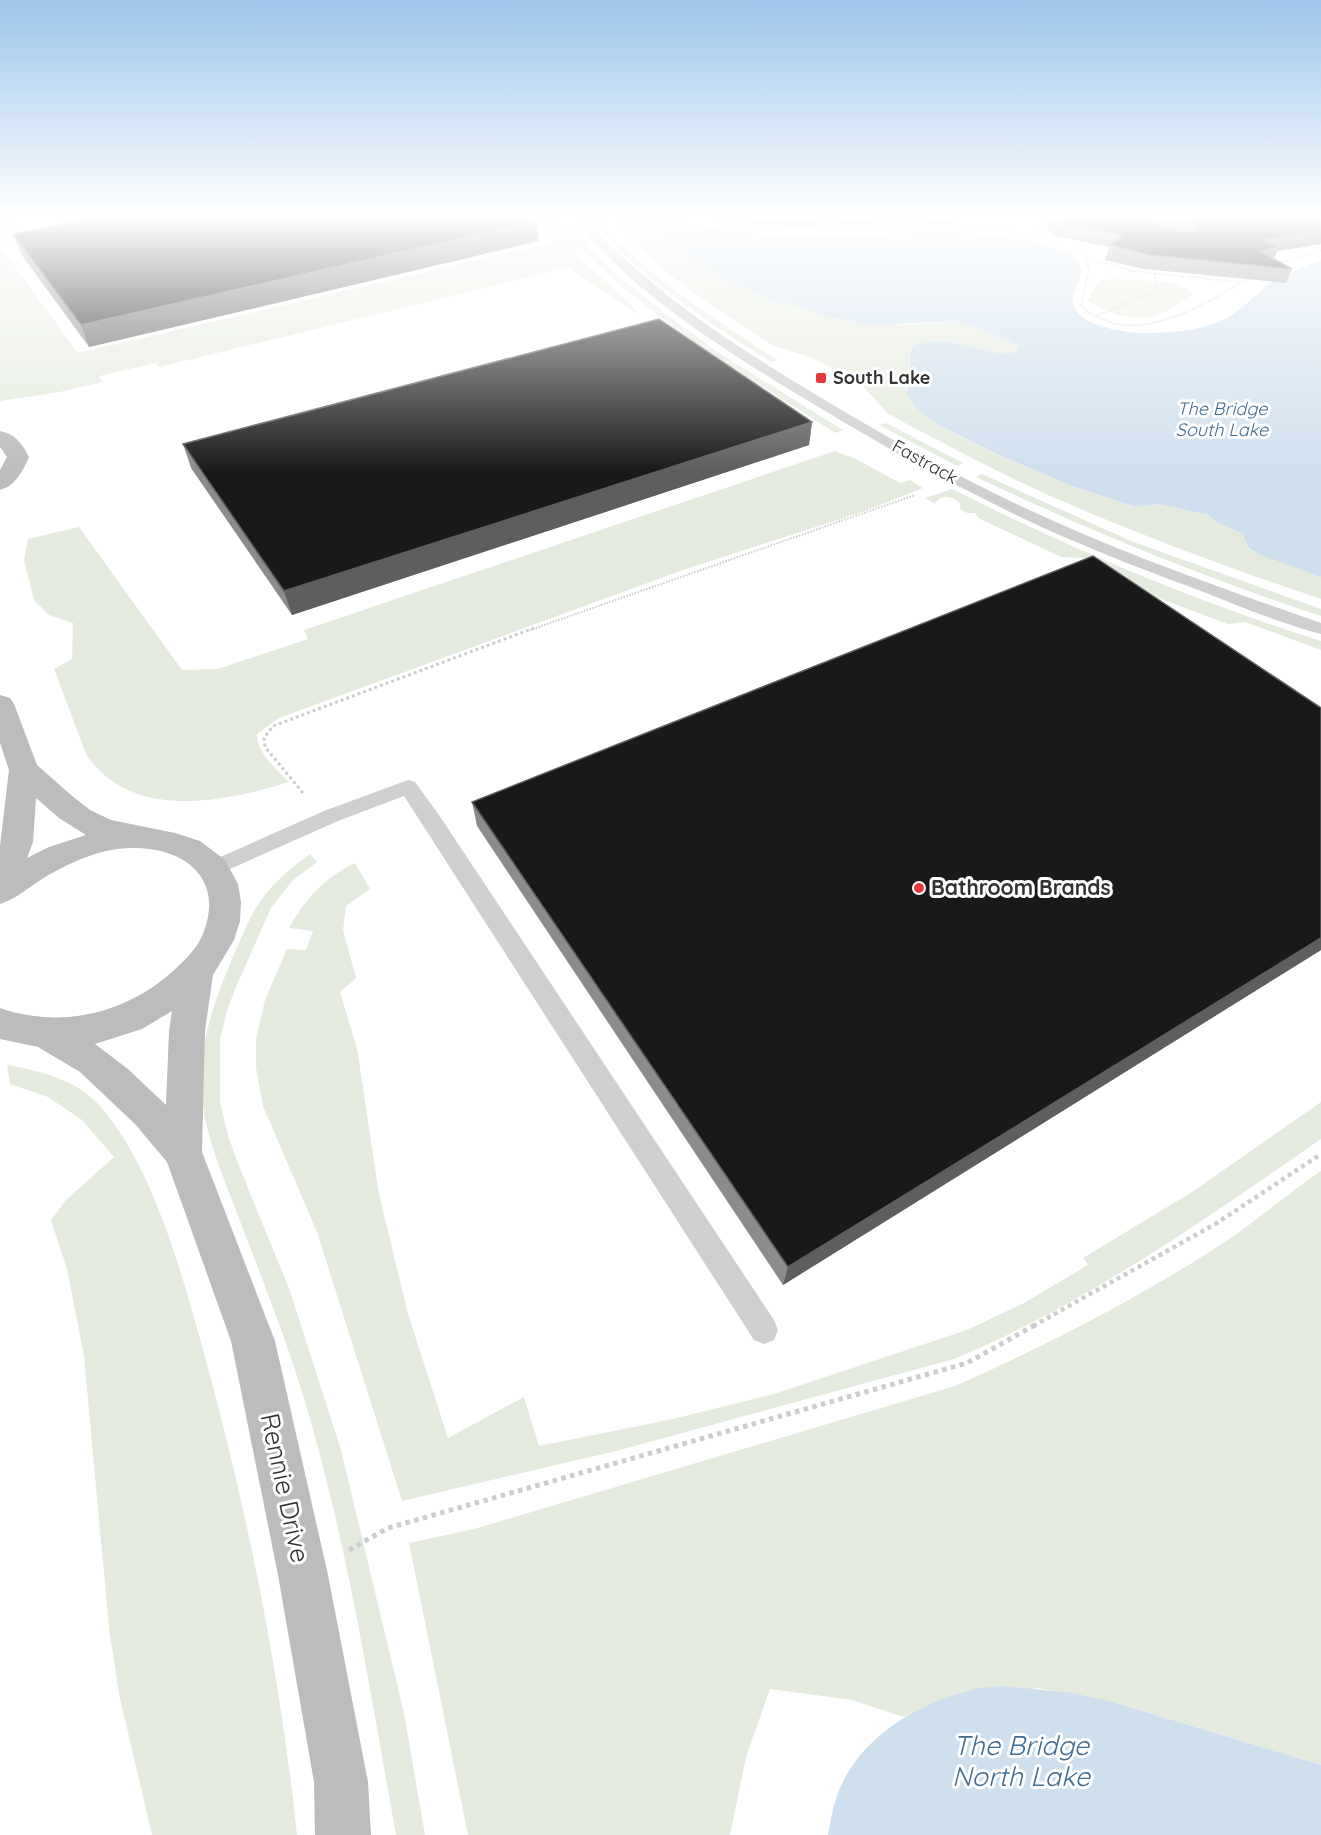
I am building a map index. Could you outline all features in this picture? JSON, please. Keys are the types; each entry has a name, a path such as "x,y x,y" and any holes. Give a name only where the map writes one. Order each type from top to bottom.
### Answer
{"street":[{"path":"0,437 13,446 18,457 12,470 0,483"},
{"name":"Rennie Drive","path":"0,704 24,770 17,842 0,892"},
{"name":"Rennie Drive","path":"24,770 68,810 99,828 130,837 165,840 194,851 214,868 225,890 226,916 216,944 196,971 166,997 128,1018 87,1030 46,1034"},
{"name":"Rennie Drive","path":"0,892 29,870 61,853 96,842 130,837"},
{"name":"Rennie Drive","path":"183,1152 187,1031 196,971"},
{"name":"Rennie Drive","path":"0,1023 46,1034 93,1061 148,1112 183,1152 253,1341 303,1575 341,1782 342,1835"}],"lane":[{"name":"Fastrack","path":"665,301 762,368 954,478 1021,512 1104,548 1321,630"},
{"path":"214,868 331,816 408,787 432,820 764,1329"}],"path":[{"path":"1081,301 1080,306 1084,310 1110,323 1143,325 1190,312 1209,301"},
{"path":"1096,316 1133,301"},
{"path":"301,790 265,747 264,738 273,726 504,639 894,504 954,478"},
{"path":"303,1575 388,1528 967,1363 1217,1223 1321,1154"}],"shaded area":[{"path":"0,301 40,301 78,353 303,301 433,301 159,367 156,363 99,376 102,382 60,392 0,401"},
{"path":"617,301 627,301 639,315"},
{"path":"639,301 649,301 719,353 843,430 835,433 702,348"},
{"path":"680,301 689,301 778,360 771,362"},
{"path":"705,301 771,301 787,303 829,317 904,325 959,321 1012,342 1019,346 1010,354 934,341 911,347 906,387 918,410 939,425 1001,456 1072,486 1136,507 1159,504 1209,515 1214,521 1243,534 1248,549 1321,577 1321,599 1183,550 1048,495 887,413 864,387 815,359 772,345"},
{"path":"1088,301 1185,301 1161,313 1140,318 1121,316"},
{"path":"886,423 963,463 957,466 879,425"},
{"path":"835,451 856,459 900,483 910,480 923,488 865,511 683,570 279,718 257,734 258,741 268,760 289,782 236,796 208,800 180,801 153,798 128,790 105,776 86,754 54,669 72,659 73,623 49,615 34,600 24,560 28,539 79,527 182,670 218,669 308,639 304,630"},
{"path":"982,474 1131,541 1321,609 1321,616 1189,569 1060,516 976,477"},
{"path":"952,489 1088,553 1180,591 1321,641 1321,650 1245,622 1228,624 1158,598 1085,558 1061,557 978,518 975,513 967,513 960,509 960,504 954,499 943,497 935,504 925,498"},
{"path":"310,854 317,862 292,881 271,908 227,1010 220,1040 220,1101 228,1136 290,1291 341,1450 404,1713 425,1835 396,1835 365,1659 328,1484 295,1370 219,1165 203,1108 202,1073 206,1037 215,1003 235,952 261,900 284,875"},
{"path":"355,863 370,889 346,906 343,930 356,978 340,992 357,1048 379,1194 408,1314 448,1438 524,1397 539,1446 673,1419 774,1394 967,1330 1024,1303 1088,1265 1083,1258 1192,1192 1321,1102 1321,1139 1188,1230 1097,1287 1051,1313 954,1359 620,1450 402,1501 317,1232 263,1106 256,1068 256,1039 265,1000 287,949 306,950 313,931 289,928 302,907 325,882"},
{"path":"7,1065 62,1080 86,1093 96,1102 106,1113 139,1165 164,1225 202,1346 247,1527 271,1650 297,1835 152,1835 119,1694 109,1628 84,1356 67,1269 51,1220 66,1200 114,1157 82,1120 48,1097 10,1084"},
{"path":"1321,1171 1321,1765 1116,1703 1038,1688 933,1703 904,1717 852,1700 770,1689 746,1757 730,1835 468,1835 409,1543 474,1529 955,1386 1055,1339 1151,1287 1228,1240"}],"water":[{"name":"The Bridge South Lake","path":"770,301 1073,301 1076,310 1092,323 1117,330 1141,333 1188,330 1208,326 1225,319 1249,301 1321,301 1321,577 1248,548 1243,534 1214,521 1209,515 1159,504 1136,507 1072,486 1001,456 939,425 918,410 907,394 911,347 934,341 1010,354 1019,346 1012,342 959,321 875,325 829,317 787,303"},
{"name":"The Bridge North Lake","path":"1004,1686 1073,1693 1116,1703 1321,1765 1321,1835 828,1835 835,1803 845,1778 857,1759 872,1742 909,1715 930,1704 976,1689"}],"building":[{"path":"63,301 188,301 81,325"},
{"path":"659,319 812,422 284,591 183,444"},
{"name":"Bathroom Brands","path":"1093,556 1321,708 1321,938 788,1267 472,802"}],"place":[{"name":"South Lake","path":"821,378"},
{"name":"Bathroom Brands","path":"919,888"}]}
